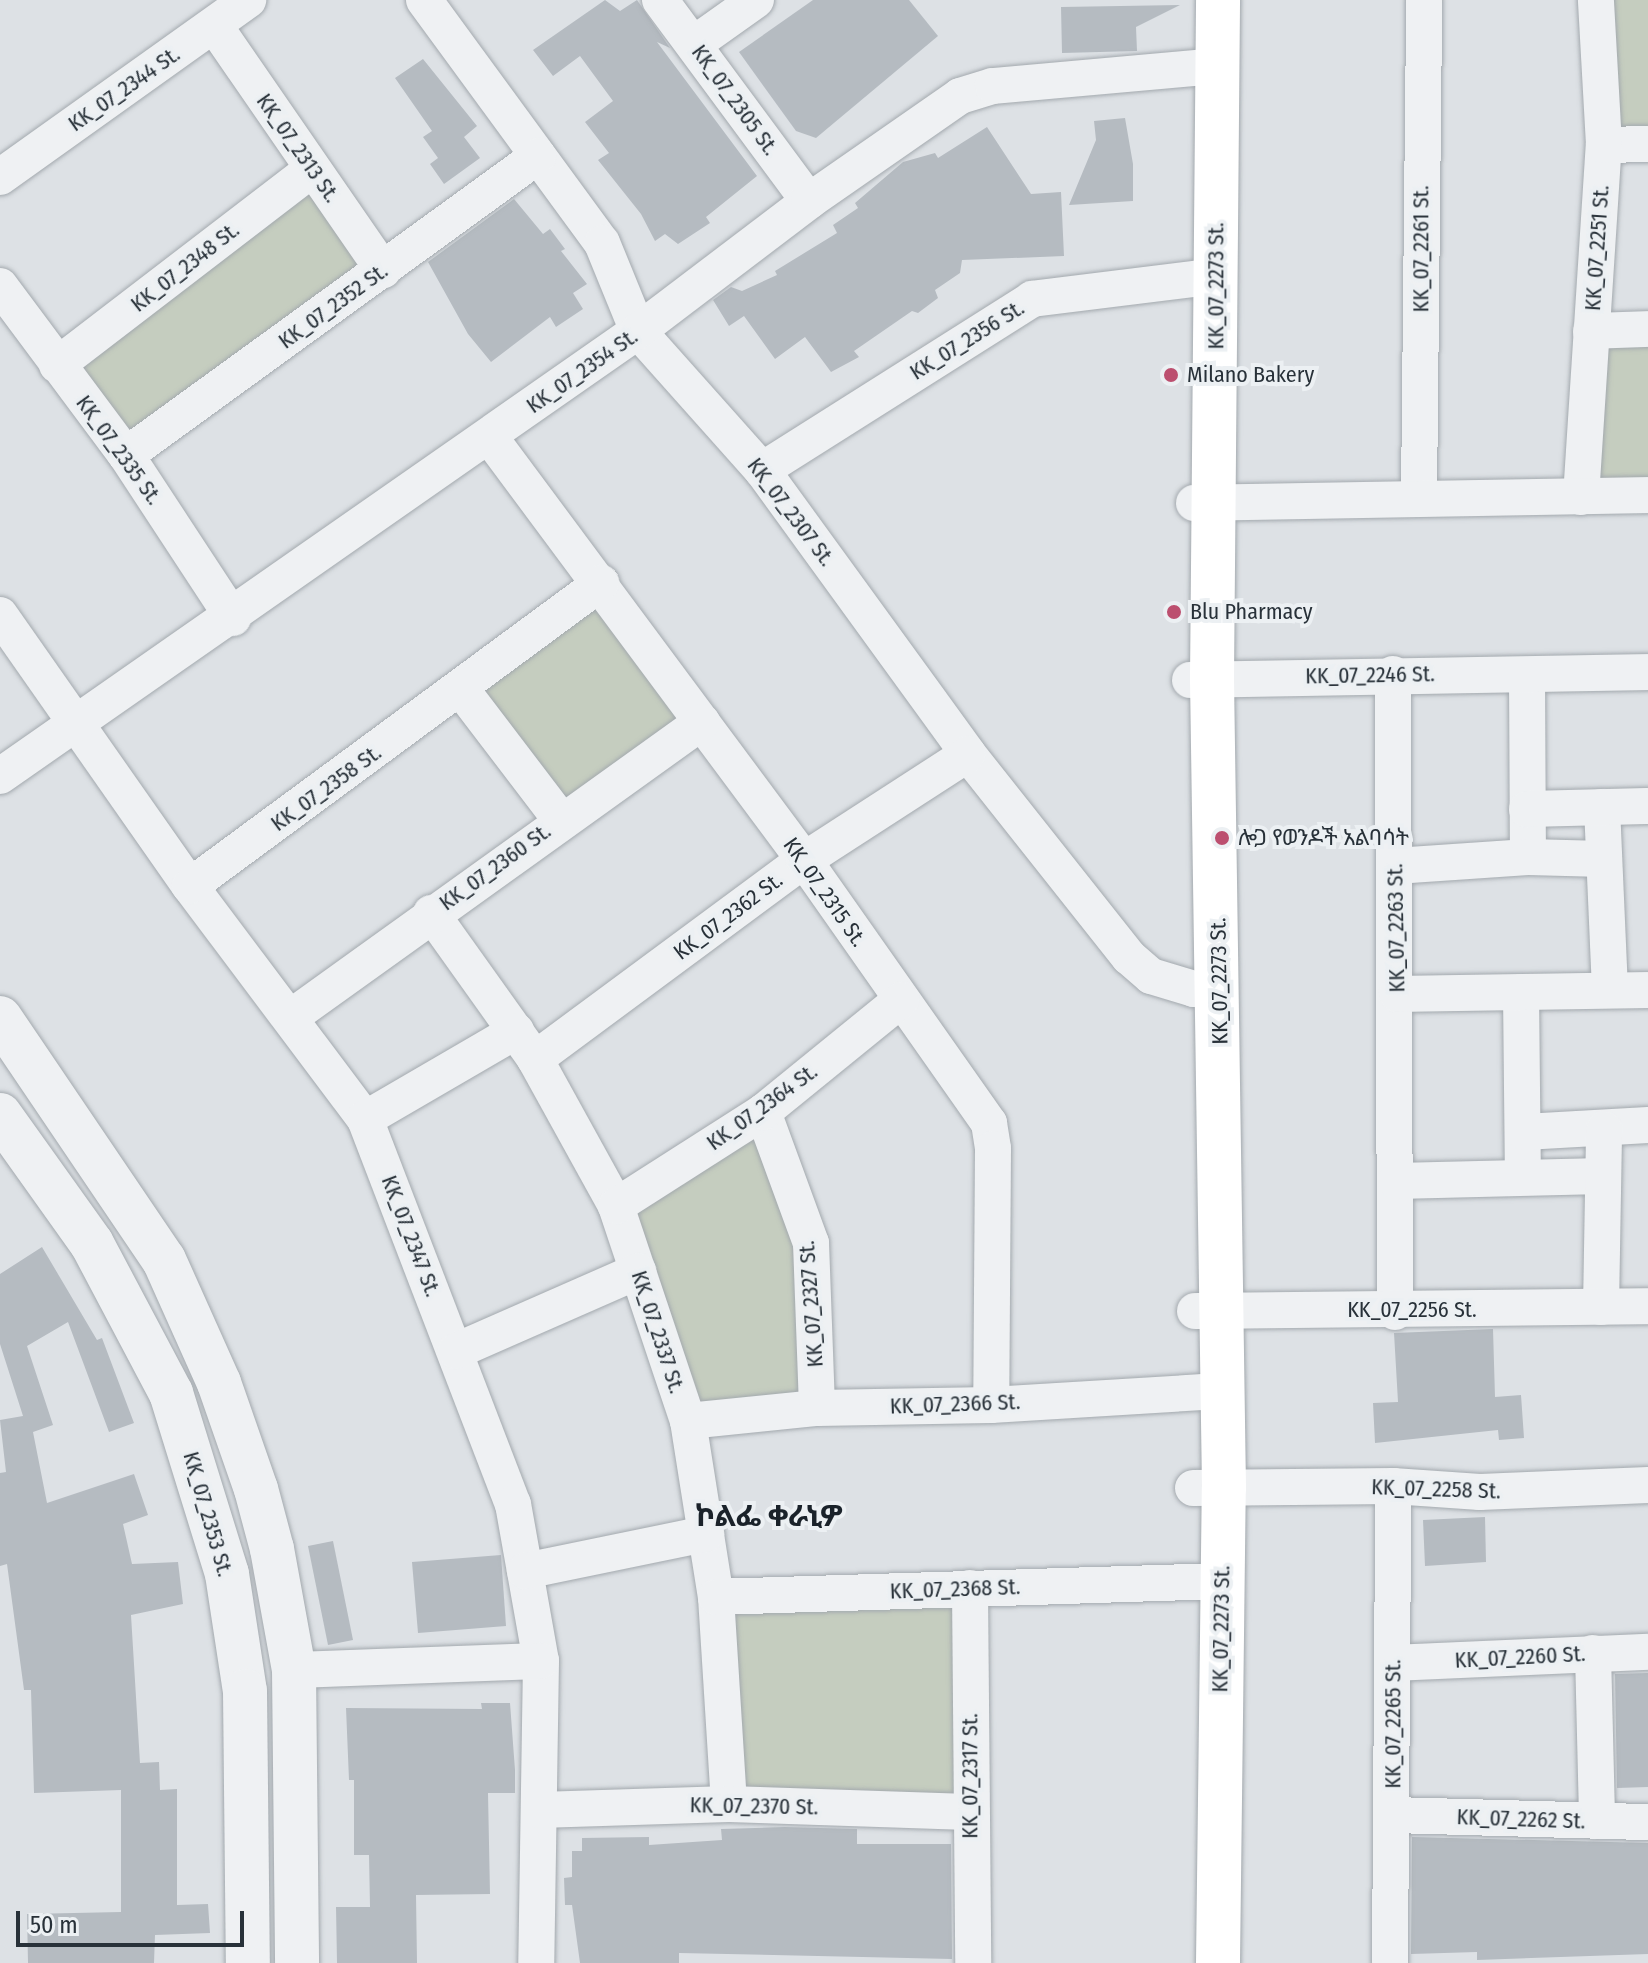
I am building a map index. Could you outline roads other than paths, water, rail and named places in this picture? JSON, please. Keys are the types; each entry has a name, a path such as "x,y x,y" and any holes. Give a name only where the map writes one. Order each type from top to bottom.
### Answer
{"main road":[{"name":"KK_07_2273 St.","path":"1200,0 1208,66 1201,679 1207,989 1208,1581 1218,1963"},
{"name":"KK_07_2273 St.","path":"1208,66 1218,0"},
{"name":"KK_07_2273 St.","path":"1191,1963 1208,1581"}],"street":[{"name":"KK_07_2344 St.","path":"0,177 248,0"},
{"name":"KK_07_2307 St.","path":"424,0 602,243 638,331 762,470 968,754 1129,957 1151,976 1207,989"},
{"name":"KK_07_2305 St.","path":"660,0 809,201"},
{"path":"694,44 756,0"},
{"name":"KK_07_2261 St.","path":"1419,497 1424,0"},
{"name":"KK_07_2251 St.","path":"1581,497 1604,145 1596,0"},
{"name":"KK_07_2313 St.","path":"214,25 383,270"},
{"name":"KK_07_2354 St.","path":"0,776 233,618 638,331 809,201 960,96 993,86 1208,66"},
{"path":"1604,145 1648,144"},
{"name":"KK_07_2352 St.","path":"126,455 538,156"},
{"name":"KK_07_2348 St.","path":"57,365 312,169"},
{"name":"KK_07_2356 St.","path":"762,470 1032,299 1207,276"},
{"name":"KK_07_2335 St.","path":"0,286 126,455 233,618"},
{"path":"1591,331 1648,329"},
{"name":"KK_07_2315 St.","path":"489,436 804,860 989,1123 991,1405"},
{"path":"1205,503 1648,495"},
{"name":"KK_07_2358 St.","path":"190,886 601,583"},
{"name":"KK_07_2347 St.","path":"0,615 190,886 365,1119 513,1504 541,1661 536,1963"},
{"name":"KK_07_2246 St.","path":"1201,679 1648,672"},
{"name":"KK_07_2263 St.","path":"1393,674 1397,994 1395,1312"},
{"path":"1527,675 1528,857"},
{"path":"461,689 560,819"},
{"name":"KK_07_2360 St.","path":"291,1017 560,819 702,722"},
{"name":"KK_07_2362 St.","path":"365,1119 525,1045 968,754"},
{"path":"1527,809 1648,806"},
{"path":"1602,807 1610,990"},
{"path":"1395,866 1528,857 1604,859"},
{"name":"KK_07_2337 St.","path":"431,913 525,1045 616,1206 638,1271 688,1421 716,1597 729,1804"},
{"path":"1397,994 1648,990"},
{"path":"1521,992 1523,1177"},
{"name":"KK_07_2364 St.","path":"616,1206 763,1112 901,1000"},
{"path":"0,1018 171,1273 219,1383 256,1489 272,1549 294,1670 297,1963"},
{"name":"KK_07_2327 St.","path":"763,1112 811,1243 817,1408"},
{"name":"KK_07_2353 St.","path":"0,1115 92,1244 171,1393 227,1574 245,1691 248,1963"},
{"path":"1524,1132 1648,1125"},
{"path":"1601,1307 1604,1129"},
{"path":"1396,1181 1603,1176"},
{"path":"456,1351 638,1271"},
{"name":"KK_07_2256 St.","path":"1209,1310 1395,1312 1648,1306"},
{"name":"KK_07_2366 St.","path":"688,1421 817,1408 991,1405 1209,1391"},
{"name":"KK_07_2258 St.","path":"1208,1488 1393,1486 1480,1492 1648,1485"},
{"name":"KK_07_2265 St.","path":"1390,1963 1393,1486"},
{"path":"525,1571 706,1534"},
{"name":"KK_07_2368 St.","path":"716,1597 1208,1581"},
{"name":"KK_07_2317 St.","path":"970,1588 969,1812 973,1963"},
{"name":"KK_07_2260 St.","path":"1393,1663 1648,1652"},
{"path":"1593,1653 1597,1821"},
{"path":"294,1670 541,1661"},
{"name":"KK_07_2370 St.","path":"539,1810 729,1804 969,1812"},
{"name":"KK_07_2262 St.","path":"1393,1815 1648,1822"}],"place":[{"name":"Milano Bakery","path":"1171,375"},
{"name":"Blu Pharmacy","path":"1174,612"},
{"name":"ሎጋ የወንዶች አልባሳት","path":"1222,838"}],"district":[{"name":"ኮልፌ ቀራኒዎ","path":"769,1516"}]}
